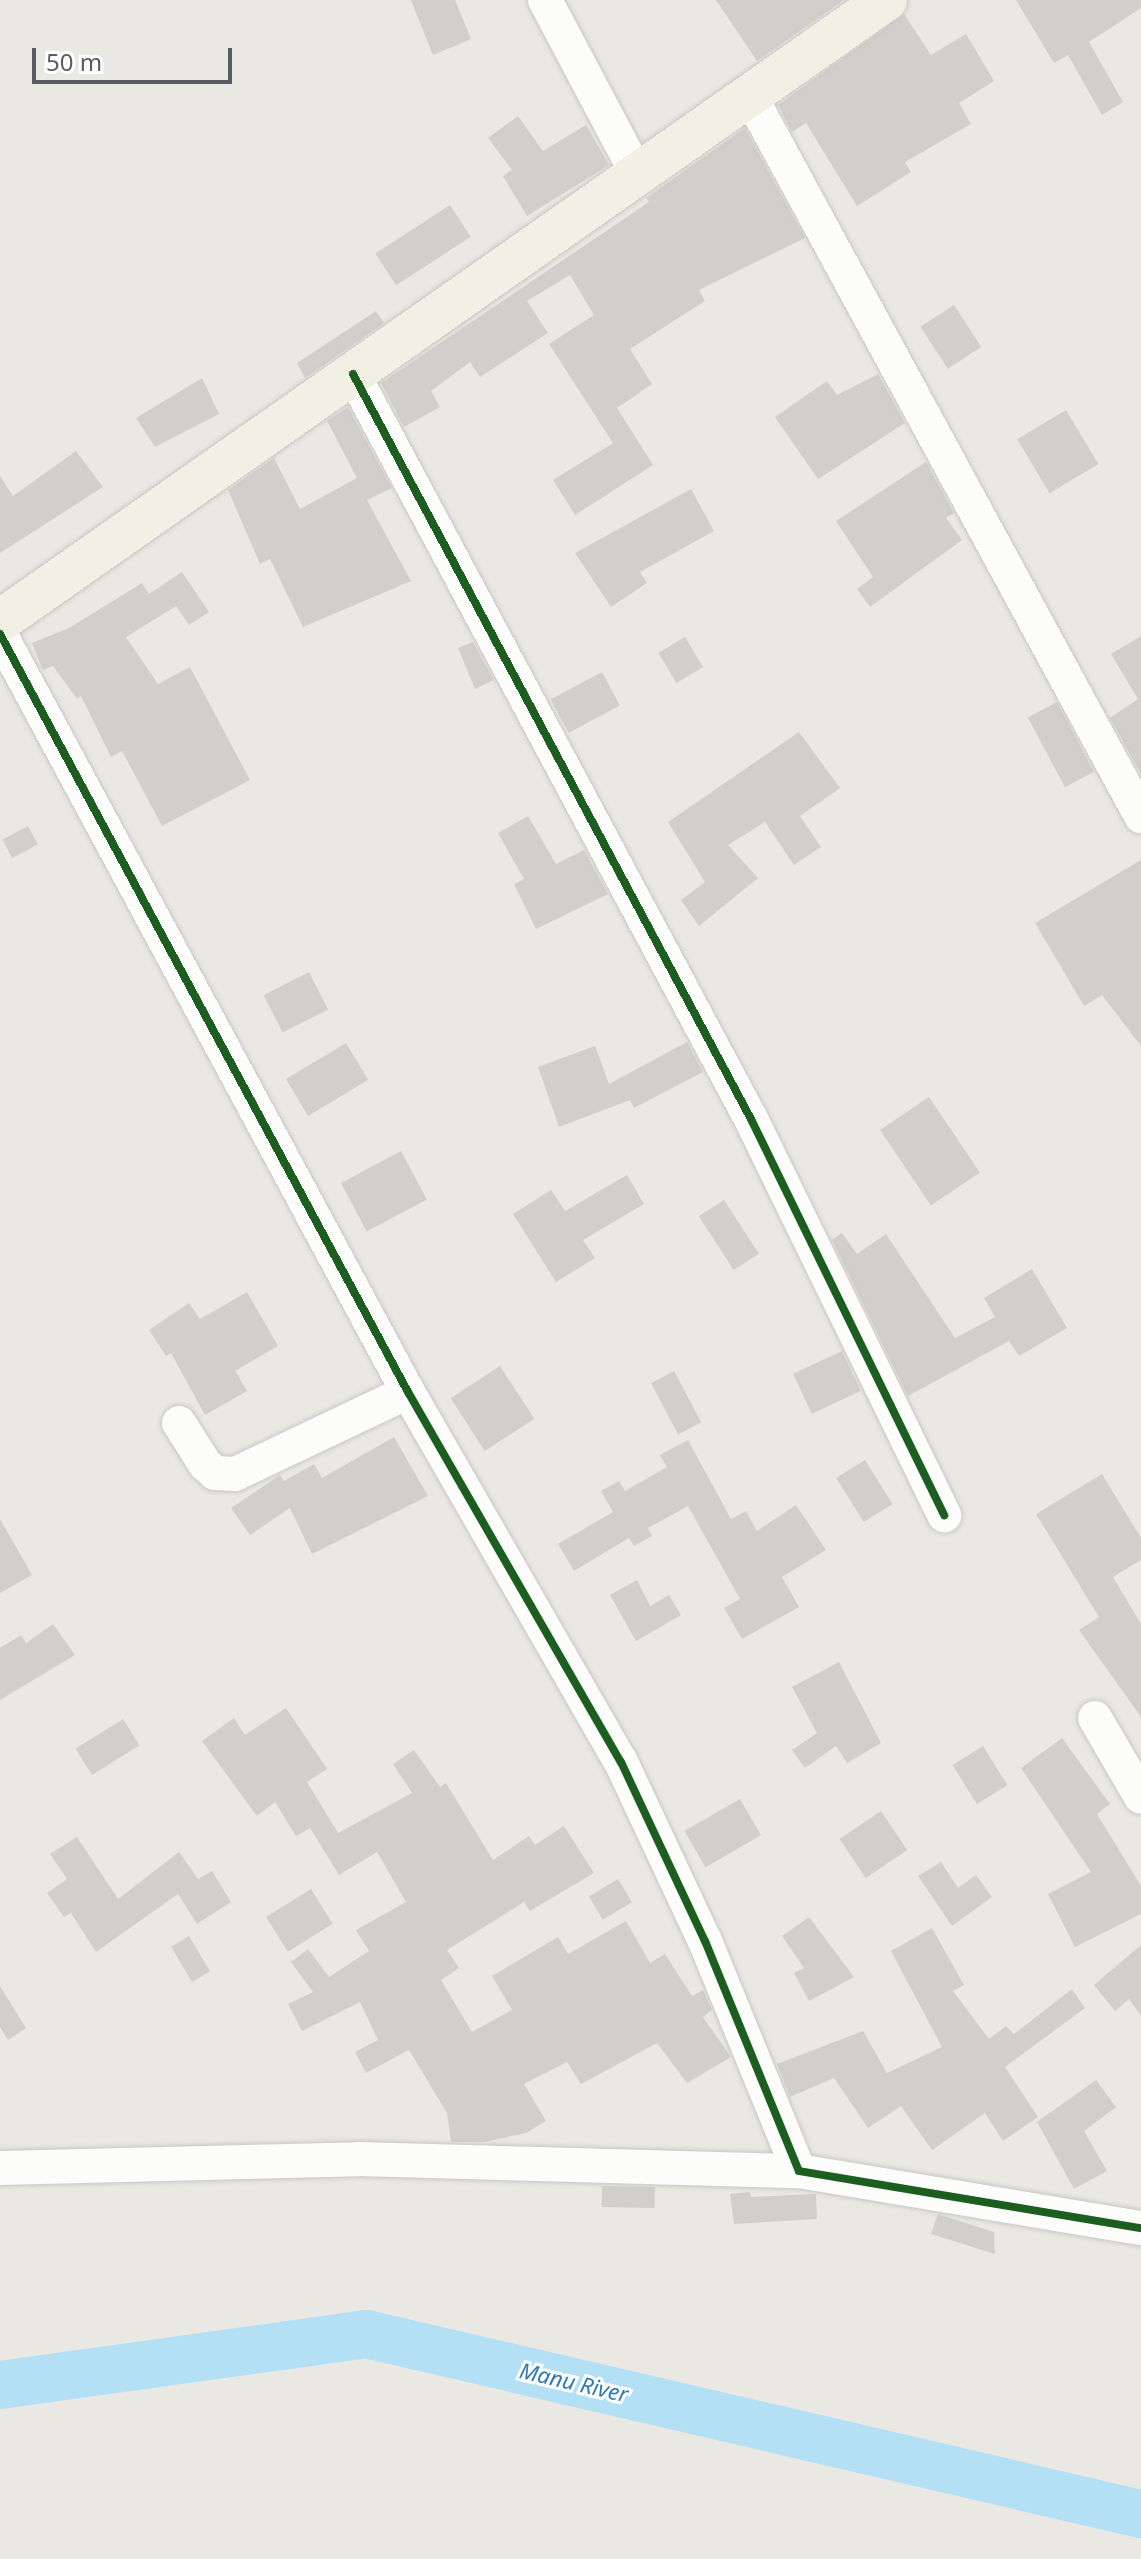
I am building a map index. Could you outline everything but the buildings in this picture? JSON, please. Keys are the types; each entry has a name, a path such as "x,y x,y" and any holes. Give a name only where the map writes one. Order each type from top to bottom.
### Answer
{"main road":[{"path":"0,621 636,172 886,0"}],"street":[{"path":"545,0 636,172"},
{"path":"749,94 1141,816"},
{"path":"353,374 751,1119 944,1515"},
{"path":"0,634 408,1392 621,1762 705,1941 799,2171"},
{"path":"179,1423 205,1464 215,1473 235,1474 408,1392"},
{"path":"1095,1718 1141,1797"},
{"path":"0,2168 359,2159 799,2171 1141,2228"}],"waterway":[{"name":"Manu River","path":"0,2385 366,2334 1141,2514"}],"cycle path":[{"path":"353,374 751,1119 944,1515"},
{"path":"0,634 408,1392 621,1762 705,1941 799,2171 1141,2228"}]}
